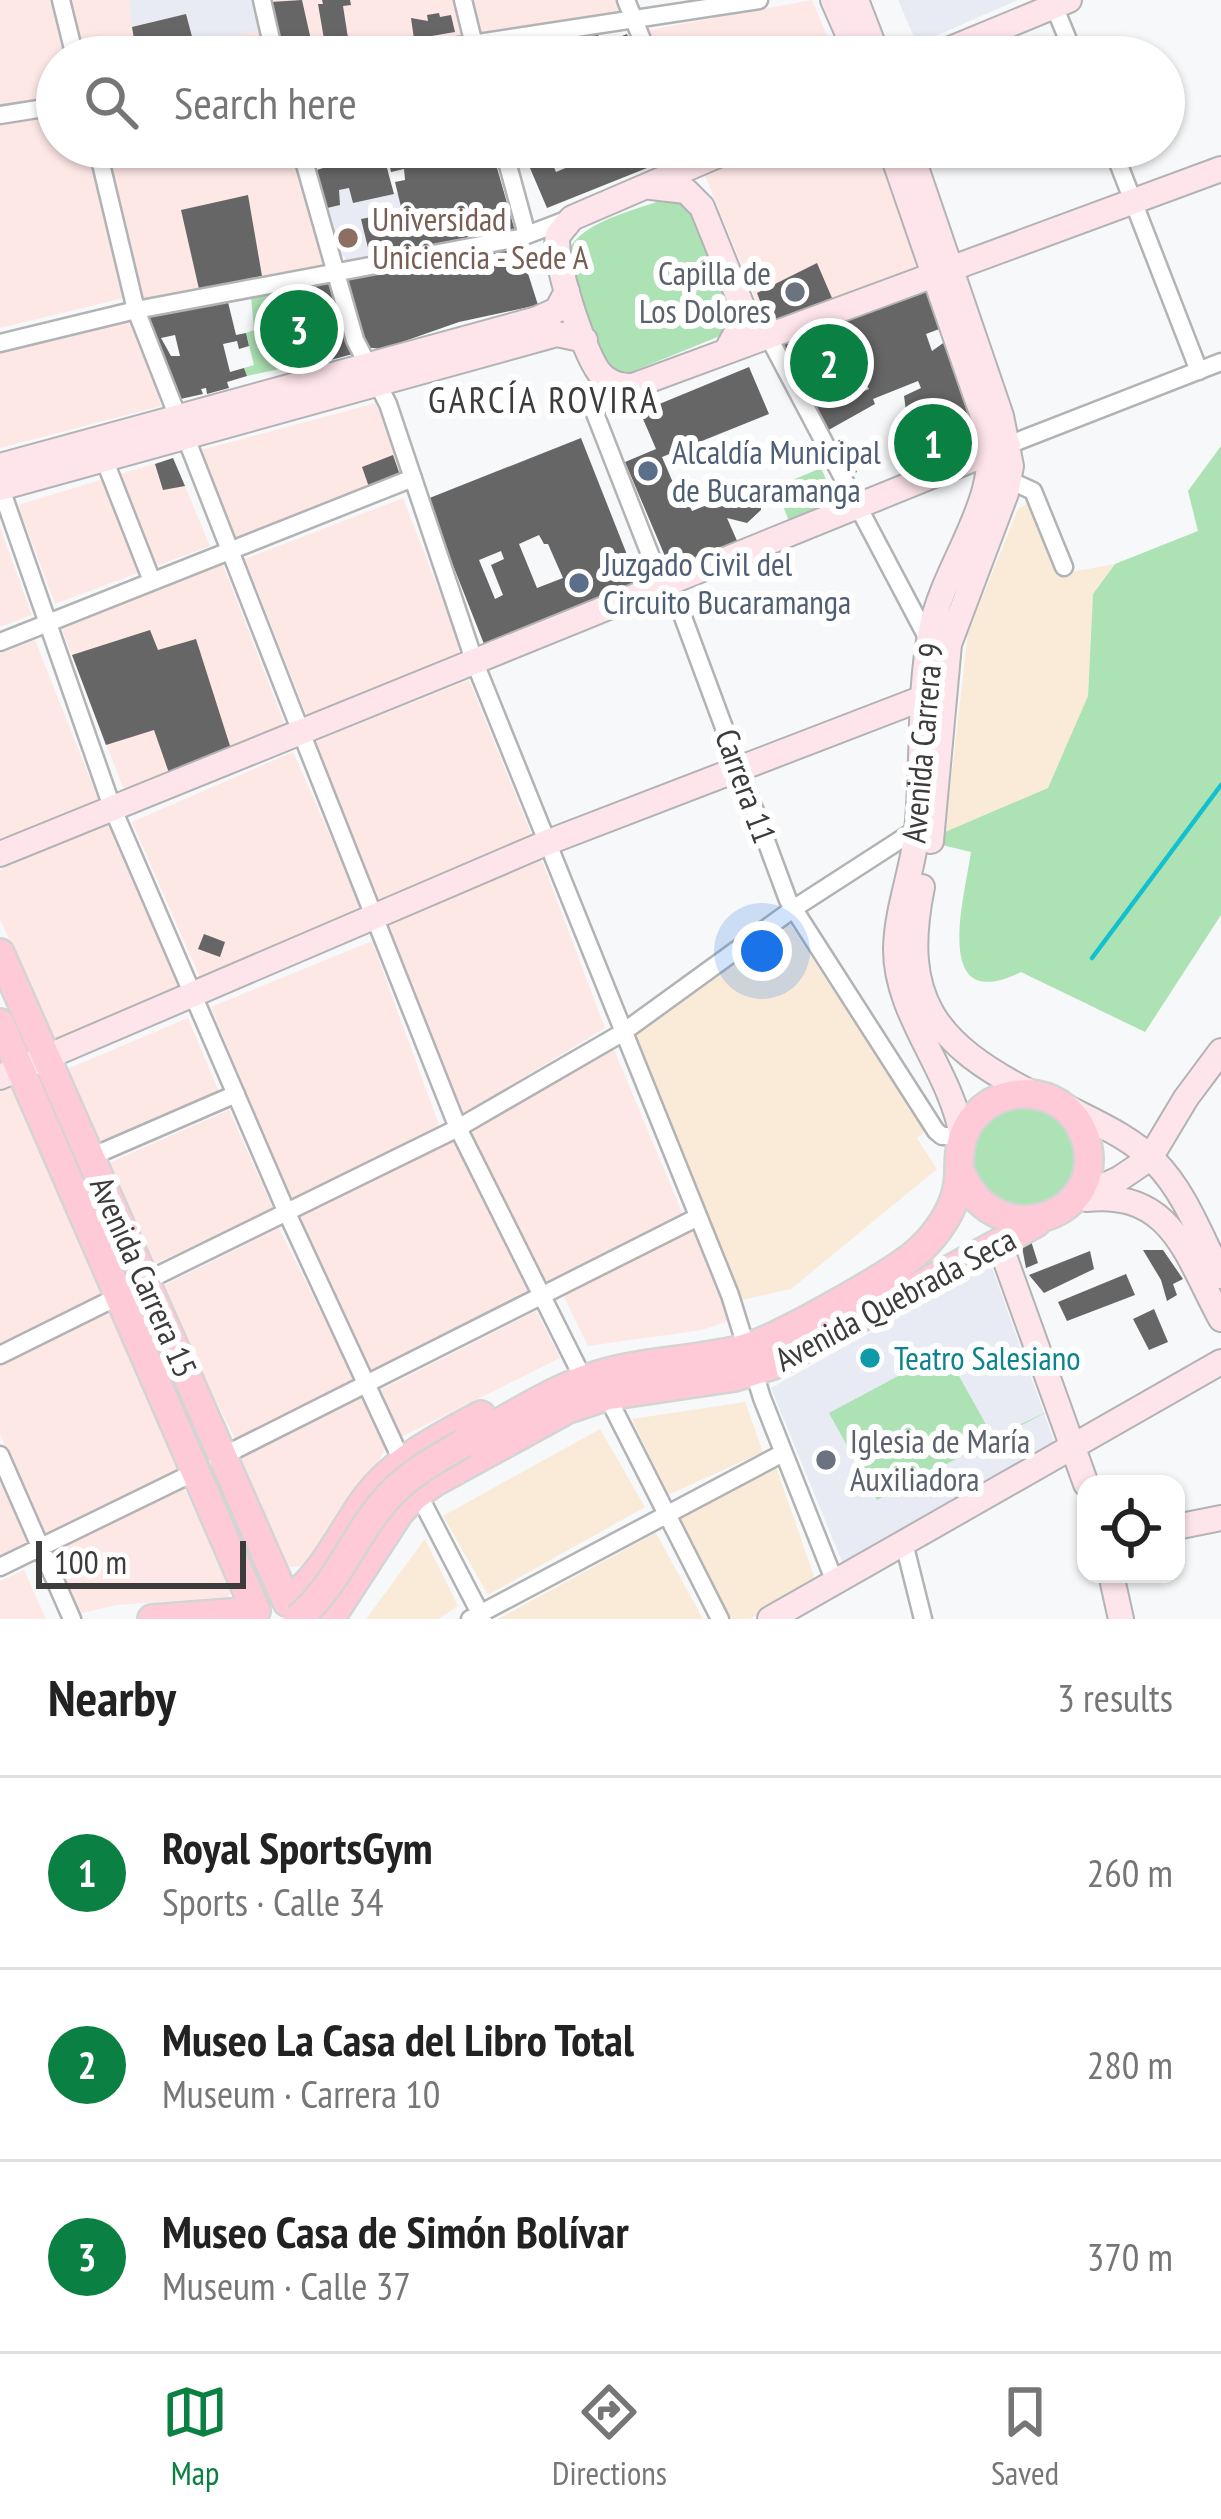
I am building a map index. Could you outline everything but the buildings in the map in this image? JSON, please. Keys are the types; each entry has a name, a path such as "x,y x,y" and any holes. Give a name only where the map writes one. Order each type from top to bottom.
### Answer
{"main road":[{"name":"Avenida Carrera 15","path":"0,953 22,1068 88,1159 133,1289"},
{"name":"Avenida Carrera 15","path":"0,1023 133,1289 210,1464 292,1610"},
{"path":"1013,1094 1033,1094 1063,1106 1081,1127 1088,1156 1082,1186 1071,1201 1046,1217 1017,1221 998,1216 968,1191 961,1173 962,1136 977,1112 1013,1094"},
{"name":"Avenida Quebrada Seca","path":"751,1360 909,1259 931,1239 949,1212 961,1173"},
{"name":"Avenida Quebrada Seca","path":"669,1374 751,1360 783,1361 1046,1217"},
{"path":"292,1610 368,1498 402,1461 514,1397 669,1374"},
{"path":"292,1610 326,1589 394,1491 596,1388 669,1374"},
{"path":"347,1619 400,1535 425,1507 596,1388"},
{"path":"152,1619 251,1615 304,1605 327,1619 399,1513 469,1452"},
{"name":"Avenida Carrera 15","path":"210,1464 251,1615"}],"street":[{"path":"61,0 70,36"},
{"path":"262,0 270,36"},
{"path":"464,0 472,36"},
{"path":"626,0 641,36"},
{"path":"552,36 759,0"},
{"path":"833,0 849,36"},
{"path":"856,0 870,36"},
{"path":"980,36 1059,2 1070,36"},
{"path":"0,115 36,109"},
{"path":"102,168 136,310 458,1128 720,1619"},
{"path":"306,168 335,274 475,663 698,1217 783,1453 836,1582"},
{"path":"508,168 527,235"},
{"path":"0,343 136,310 527,235 648,187 675,168"},
{"name":"Avenida Carrera 9","path":"899,168 942,270"},
{"name":"Avenida Carrera 9","path":"915,168 1009,481 949,644 914,935 921,987 939,1025 962,1051 1033,1094"},
{"path":"1120,168 1199,371"},
{"path":"572,218 555,243 567,291 601,374 614,384 633,386 1220,171"},
{"path":"648,187 686,191 702,207 742,306 741,324 727,350"},
{"path":"372,375 549,315 567,291"},
{"path":"402,1461 287,1213 112,807 0,487 182,427 372,375 557,334 586,340"},
{"path":"767,334 929,641"},
{"path":"0,854 1221,362"},
{"name":"Carrera 11","path":"633,386 589,398 653,562 680,609 793,909 936,1131 942,1136 962,1136"},
{"path":"0,466 182,427"},
{"name":"Avenida Carrera 9","path":"962,1136 955,1098 915,1021 897,967 898,919 926,824 923,698 929,641 942,593 1000,448"},
{"path":"108,469 152,581"},
{"path":"0,642 412,478"},
{"path":"1009,481 1033,491 1064,567"},
{"path":"22,1068 546,843 923,698"},
{"path":"0,1355 458,1128 622,1033 793,909 926,824"},
{"path":"881,853 895,859 909,874"},
{"path":"1071,1201 1119,1179 1150,1158 1221,1051"},
{"path":"88,1159 236,1094"},
{"path":"1063,1106 1150,1158 1178,1194 1221,1276"},
{"path":"1071,1201 1124,1198 1154,1210 1177,1236 1221,1319"},
{"path":"0,1567 698,1217"},
{"path":"999,1242 1083,1475"},
{"path":"770,1619 1221,1362"},
{"path":"425,1507 478,1617 665,1512 783,1453"},
{"path":"0,1455 71,1619"},
{"path":"1185,1525 1221,1518"},
{"path":"904,1543 923,1619"},
{"path":"1113,1583 1121,1619"}],"shaded area":[{"path":"0,0 53,0 61,36 36,36 36,103 0,109"},
{"path":"68,0 254,0 263,36 77,36"},
{"path":"129,0 254,0 261,30 192,36 186,14 132,27"},
{"path":"269,0 453,0 461,36 277,36"},
{"path":"472,0 617,0 624,16 481,36"},
{"path":"812,0 827,36 651,36 649,30"},
{"path":"898,0 1018,0 935,36 914,36"},
{"path":"36,117 36,168 93,168 124,298 0,328 0,122"},
{"path":"110,168 298,168 325,269 141,304"},
{"path":"715,168 882,168 918,268 766,324 704,173"},
{"name":"Universidad Uniciencia - Sede A","path":"349,188 353,203 398,193 402,211 371,260 347,265 344,256 335,258 323,209 339,205 339,190"},
{"path":"135,321 161,406 0,448 0,351"},
{"path":"376,403 402,477 235,539 201,450"},
{"path":"173,458 210,546 55,604 18,505"},
{"path":"403,498 465,658 308,719 245,559"},
{"path":"1032,501 1060,574 1115,564 1093,594 1088,696 1048,789 945,832 968,633 1018,509"},
{"path":"0,527 32,615 0,627"},
{"path":"223,565 286,728 124,790 61,627"},
{"path":"35,640 99,801 0,841 0,654"},
{"path":"469,680 534,841 379,903 313,742"},
{"path":"293,752 363,910 201,980 132,822"},
{"path":"109,822 182,985 55,1042 0,919 0,870"},
{"path":"541,858 605,1028 463,1114 388,926"},
{"path":"788,922 926,1130 917,1138 937,1169 791,1289 742,1300 633,1035"},
{"path":"372,941 439,1125 290,1201 211,1007"},
{"path":"188,1018 220,1094 100,1144 67,1069"},
{"path":"613,1047 684,1217 547,1283 469,1131"},
{"path":"12,1086 102,1298 0,1348 0,1092"},
{"path":"229,1110 274,1211 154,1264 109,1163"},
{"path":"455,1138 532,1294 372,1371 296,1216"},
{"path":"693,1226 729,1321 702,1330 588,1346 562,1293"},
{"path":"279,1228 356,1382 236,1441 159,1288"},
{"path":"991,1265 1055,1444 843,1564 771,1388"},
{"path":"109,1310 179,1472 45,1538 0,1434 0,1365"},
{"path":"536,1311 560,1358 401,1437 378,1391"},
{"path":"362,1398 388,1446 314,1559 305,1566 289,1567 240,1459"},
{"path":"745,1402 763,1452 668,1495 632,1419"},
{"path":"600,1429 645,1507 488,1595 443,1516"},
{"path":"776,1467 816,1582 750,1619 732,1619 679,1519"},
{"path":"0,1478 28,1543 0,1557"},
{"path":"184,1488 232,1591 228,1597 116,1605 78,1614 53,1550"},
{"path":"656,1533 703,1619 498,1619"},
{"path":"425,1539 458,1606 438,1619 366,1619"},
{"path":"24,1570 46,1619 0,1619 0,1581"}],"green space":[{"path":"671,197 690,202 734,315 725,334 631,372 617,371 600,355 566,263 569,249 606,220"},
{"path":"268,294 277,335 272,341 278,341 284,368 247,376 244,368 254,365 246,333 254,330 251,297"},
{"path":"1221,446 1221,915 1145,1032 1021,972 992,982 974,978 964,965 960,945 971,852 942,845 945,832 1048,788 1088,696 1093,594 1115,564 1198,531 1188,491"},
{"path":"821,468 837,504 790,524 776,487"},
{"path":"1024,1105 1044,1109 1061,1120 1072,1137 1076,1157 1072,1177 1061,1194 1044,1205 1024,1209 1004,1205 987,1194 976,1177 972,1157 976,1137 987,1120 1004,1109"},
{"path":"945,1351 993,1437 1051,1410 877,1500 829,1413"}],"waterway":[{"path":"1092,958 1221,785"}],"place":[{"name":"Universidad Uniciencia - Sede A","path":"348,238"},
{"name":"Capilla de Los Dolores","path":"795,292"},
{"name":"Museo Casa de Simón Bolívar","path":"299,329"},
{"name":"Museo La Casa del Libro Total","path":"829,363"},
{"name":"Royal SportsGym","path":"933,443"},
{"name":"Alcaldía Municipal de Bucaramanga","path":"648,471"},
{"name":"Juzgado Civil del Circuito Bucaramanga","path":"579,583"},
{"name":"Teatro Salesiano","path":"870,1358"},
{"name":"Iglesia de María Auxiliadora","path":"826,1460"}],"district":[{"name":"GARCÍA ROVIRA","path":"544,400"}]}
